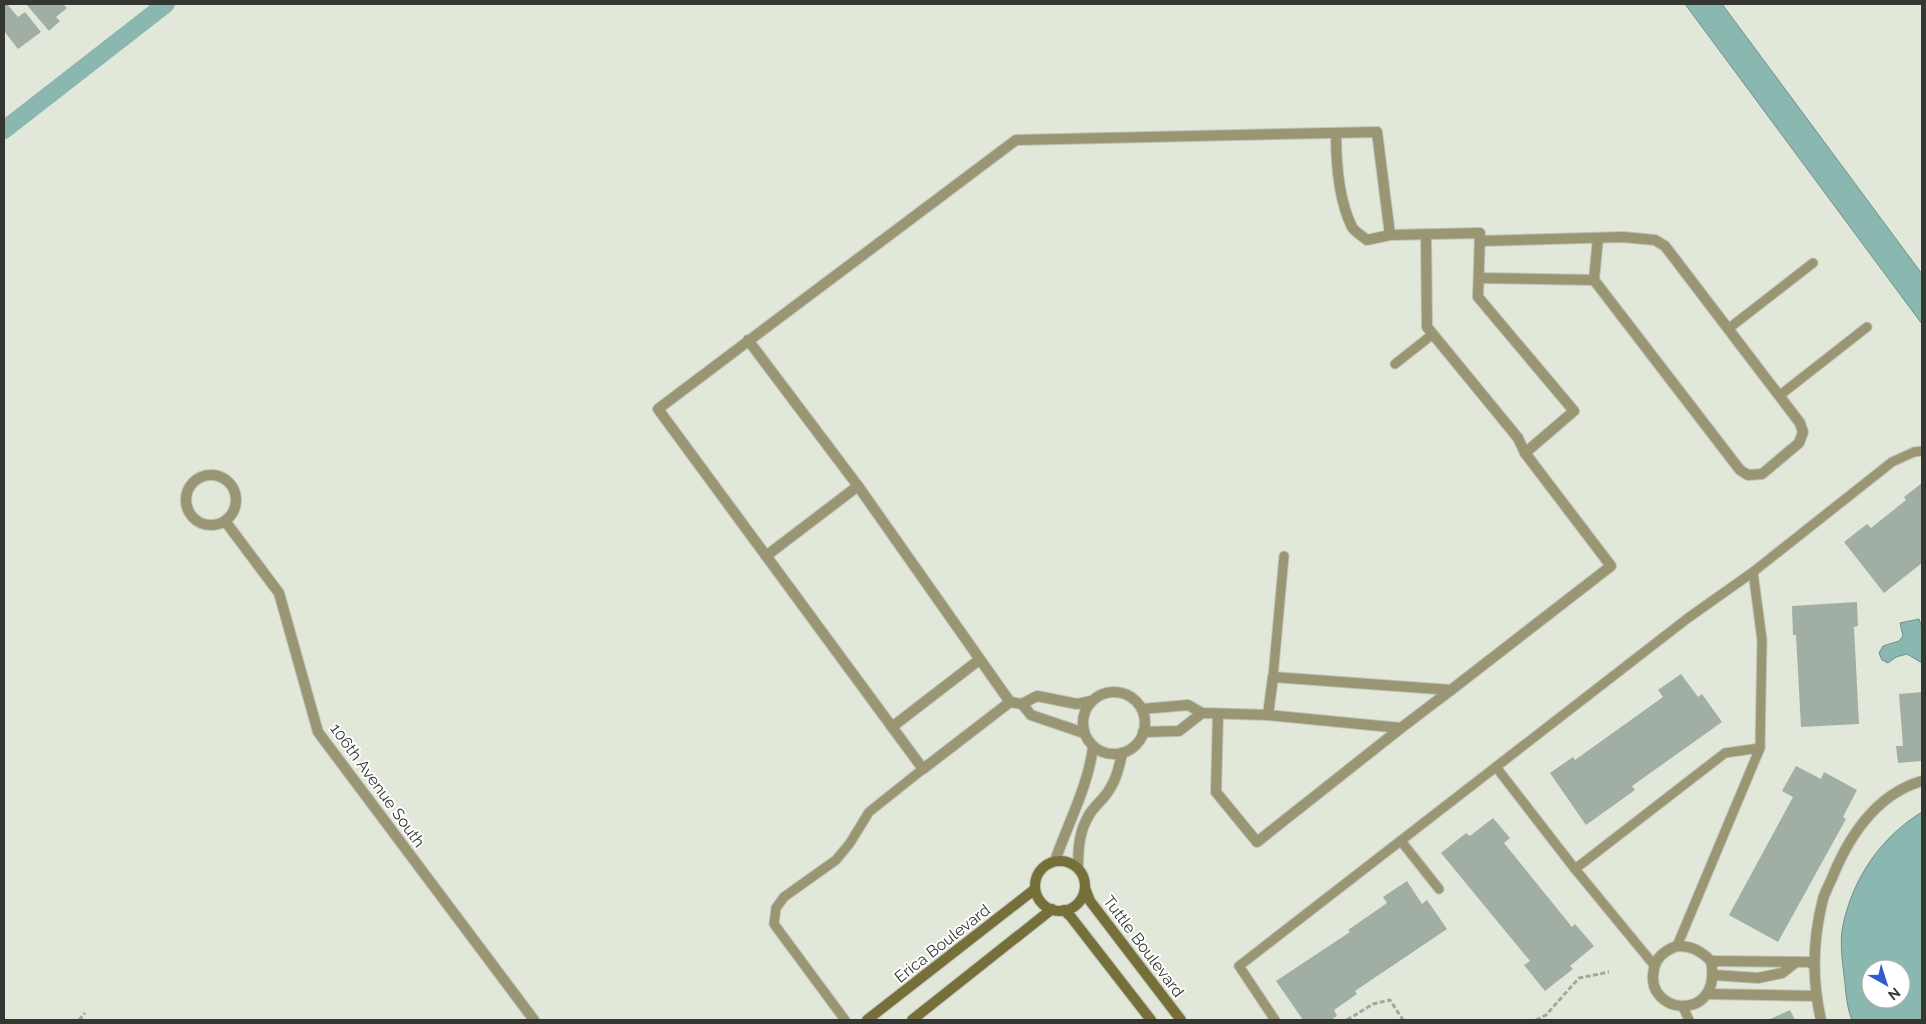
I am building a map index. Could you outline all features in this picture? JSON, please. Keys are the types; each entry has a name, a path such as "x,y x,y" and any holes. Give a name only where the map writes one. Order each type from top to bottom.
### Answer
{"street":[{"path":"1010,702 923,770 658,409 1016,140 1377,132 1390,235"},
{"path":"1336,133 1336,161 1344,203 1353,228 1367,240 1390,235 1480,233 1478,297 1574,411 1525,453"},
{"path":"1218,714 1216,792 1257,842 1611,566 1525,453 1518,438 1427,327 1426,234"},
{"path":"1480,241 1623,237 1655,240 1665,246 1800,423 1803,432 1799,443 1762,474 1748,475 1740,470 1594,280 1598,238"},
{"path":"1479,278 1594,280"},
{"path":"748,340 858,486 1010,702 1022,704 1037,696 1077,704 1091,701"},
{"path":"202,476 218,476 225,479 231,485 235,492 236,500 231,515 225,521 209,525 194,519 188,512 186,495 194,480 202,476"},
{"path":"766,556 858,486"},
{"name":"106th Avenue South","path":"225,521 279,593 318,732 534,1020"},
{"path":"892,727 979,660"},
{"path":"1268,715 1273,677 1451,690"},
{"path":"1109,692 1120,692 1138,702 1142,709 1145,722 1144,732 1139,742 1131,749 1122,753 1102,752 1093,747 1086,739 1082,720 1085,710 1091,701 1099,695 1109,692"},
{"path":"1022,704 1030,715 1084,733"},
{"path":"1142,709 1188,705 1202,713 1268,715 1401,728"},
{"path":"1144,732 1179,731 1202,713"},
{"path":"1056,861 1085,785 1091,765 1093,747"},
{"path":"1078,868 1078,847 1081,833 1089,815 1106,794 1114,780 1119,769 1122,753"},
{"path":"1820,1020 1815,996 1814,966 1823,899 1841,855 1860,826 1880,804 1909,784 1922,781"},
{"path":"1056,861 1068,862 1078,868 1085,880 1085,888 1078,903 1064,910 1052,909 1041,902 1036,889 1039,872 1044,866 1056,861"},
{"name":"Tuttle Boulevard","path":"1085,888 1090,901 1181,1020"},
{"name":"Erica Boulevard","path":"867,1020 1036,889"},
{"path":"912,1020 1052,909"},
{"path":"1064,910 1150,1020"},
{"path":"1712,961 1714,974 1712,985 1708,994 1701,1001 1692,1006 1673,1006 1657,994 1653,985 1654,965 1668,950 1677,946 1688,946 1698,949 1712,961 1809,962 1814,966"},
{"path":"1714,974 1758,978 1782,973 1796,962"},
{"path":"1708,994 1815,996"}],"lane":[{"path":"1728,329 1813,263"},
{"path":"1779,396 1867,327"},
{"path":"1395,364 1433,334"},
{"path":"1274,1020 1239,966 1688,618 1753,572 1892,462 1914,452 1922,451"},
{"path":"1273,677 1284,556"},
{"path":"1677,946 1760,748 1762,640 1753,572"},
{"path":"1575,869 1725,753 1760,748"},
{"path":"1496,767 1575,869 1654,965"},
{"path":"844,1020 774,924 776,908 784,897 836,860 850,844 869,812 923,770"},
{"path":"1401,841 1438,889"},
{"path":"1683,1007 1689,1020"}],"path":[{"path":"1536,1020 1546,1015 1579,978 1609,972"},
{"path":"1347,1020 1373,1004 1390,1000 1403,1020"},
{"path":"79,1020 85,1013"}],"water":[{"path":"1685,4 1722,4 1922,274 1922,324"},
{"path":"1919,619 1922,628 1922,663 1907,654 1896,657 1888,663 1882,660 1879,653 1883,646 1899,641 1903,636 1900,623"},
{"path":"1922,812 1922,1020 1852,1020 1847,1001 1842,962 1843,925 1854,891 1862,875 1871,860 1894,834"}],"building":[{"path":"4,4 7,4 18,17 25,12 41,32 18,49 4,31"},
{"path":"26,4 63,4 67,8 56,17 60,21 49,31"},
{"path":"1922,483 1922,563 1884,593 1844,542 1867,524 1871,528 1906,500 1904,497"},
{"path":"1857,602 1858,626 1854,627 1859,724 1801,727 1796,635 1793,635 1792,606"},
{"path":"1681,674 1698,697 1702,694 1722,722 1632,786 1635,790 1586,825 1550,773 1573,757 1575,760 1663,697 1658,690"},
{"path":"1922,692 1922,761 1898,763 1896,746 1903,746 1899,694"},
{"path":"1796,766 1821,779 1824,772 1857,790 1843,817 1846,819 1778,942 1729,915 1793,797 1782,791"},
{"path":"1493,818 1510,838 1504,843 1572,927 1575,924 1594,946 1570,966 1573,969 1545,991 1524,965 1530,961 1441,853 1466,833 1470,836"},
{"path":"1407,881 1422,904 1427,900 1447,929 1355,991 1357,994 1334,1010 1337,1016 1331,1020 1303,1020 1276,981 1350,932 1348,930 1387,903 1383,897"},
{"path":"1790,1010 1795,1020 1768,1020"}],"waterway":[{"path":"4,130 166,4"}]}
